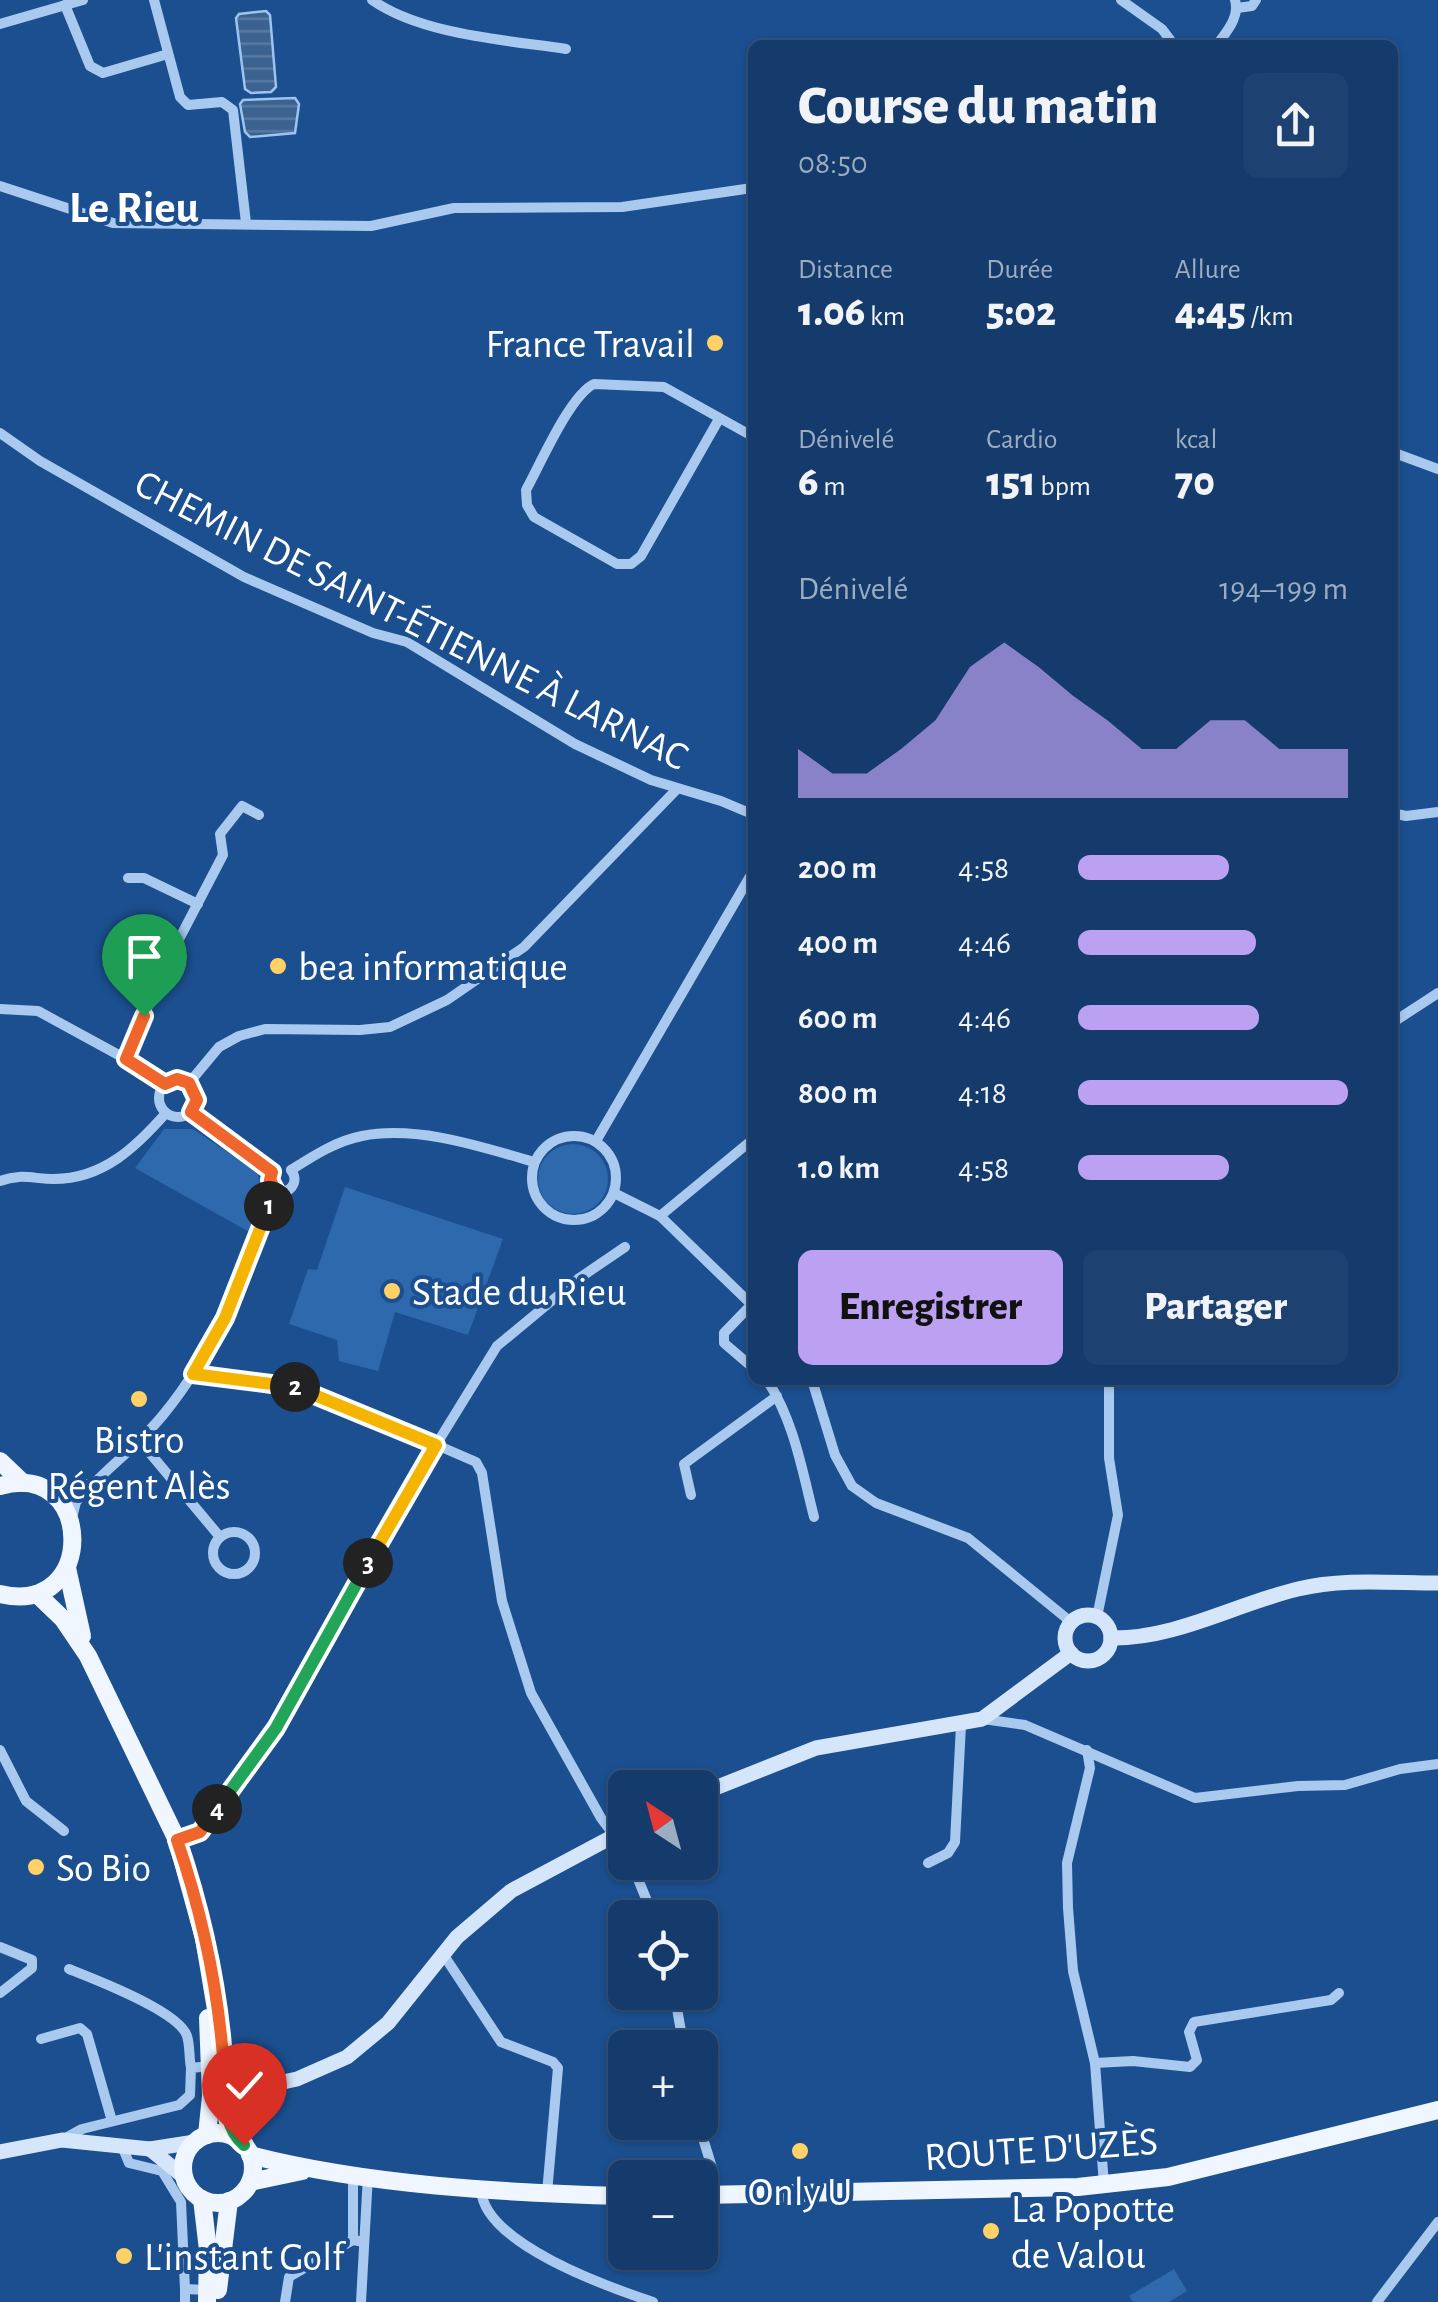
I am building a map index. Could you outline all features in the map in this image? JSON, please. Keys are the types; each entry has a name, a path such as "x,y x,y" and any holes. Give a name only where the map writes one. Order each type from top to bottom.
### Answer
{"main road":[{"path":"0,1461 23,1483"},
{"path":"0,1486 23,1483 45,1490 66,1509 74,1538 67,1568 88,1656 177,1840 191,1882 204,1938 217,2068 235,2138 253,2164 245,2190 229,2201 202,2199 194,2194 184,2177 184,2158 201,2139 217,2133 235,2138"},
{"path":"0,1594 37,1594 54,1584 67,1568"},
{"path":"37,1594 63,1620 88,1656"},
{"path":"201,2139 217,2068"},
{"name":"ROUTE D'UZÈS","path":"718,2195 1104,2185 1168,2177 1438,2110"},
{"path":"250,2155 307,2170 548,2194 608,2196"},
{"path":"250,2182 307,2170"},
{"path":"202,2199 210,2298"},
{"path":"210,2298 229,2201"}],"street":[{"path":"0,24 83,0"},
{"path":"154,0 180,97 188,105 222,102 233,110 246,223"},
{"path":"372,0 406,18 479,36 566,50"},
{"path":"1121,0 1162,29 1170,40"},
{"path":"1221,40 1232,23 1236,4 1252,6 1256,0"},
{"path":"65,4 90,66 96,71 103,73 168,54"},
{"path":"0,186 113,223 371,226 454,208 622,207 748,189"},
{"path":"720,419 641,556 630,564 617,564 534,517 527,504 526,490 542,461 584,388 594,384 664,388 748,434"},
{"name":"CHEMIN DE SAINT-ÉTIENNE À LARNAC","path":"0,433 46,464 244,577 373,633 408,642 575,744 677,790 748,812"},
{"path":"1398,454 1438,469"},
{"path":"189,1083 220,1046 239,1036 265,1029 390,1028 447,1000 524,947 677,790"},
{"path":"126,1059 162,970 224,855 220,834 242,806 259,815"},
{"path":"1398,814 1438,812"},
{"path":"128,878 144,878 198,904"},
{"path":"596,1141 748,880"},
{"path":"1398,1019 1438,993"},
{"path":"0,1009 38,1011 165,1084"},
{"path":"177,1079 189,1083 197,1100 191,1112 176,1117 166,1113 159,1095 165,1084 177,1079"},
{"path":"191,1112 272,1172"},
{"path":"0,1181 22,1175 68,1178 102,1169 118,1160 166,1113"},
{"path":"291,1170 326,1148 361,1136 397,1133 534,1162"},
{"path":"565,1136 596,1141 614,1164 614,1192 597,1213 572,1220 558,1218 547,1211 532,1189 534,1162 546,1145 565,1136"},
{"path":"660,1216 748,1143"},
{"path":"281,1167 291,1170 295,1177 293,1185 287,1191 275,1189 270,1180 272,1172 281,1167"},
{"path":"72,1522 76,1502 162,1417 193,1374 225,1318 275,1189"},
{"path":"614,1192 660,1216 748,1300"},
{"path":"177,1840 200,1832 276,1728 436,1445 498,1346 578,1279 625,1247"},
{"path":"748,1308 724,1333 724,1343 748,1364"},
{"path":"193,1374 286,1384 476,1462 482,1472 502,1602 531,1693 608,1816"},
{"path":"770,1385 794,1435 814,1517"},
{"path":"814,1385 835,1456 852,1486 876,1502 968,1538 1071,1622"},
{"path":"1097,1617 1118,1515 1109,1458 1108,1385"},
{"path":"691,1495 684,1464 777,1396"},
{"path":"139,1440 220,1537"},
{"path":"45,1490 71,1492 104,1472"},
{"path":"240,1532 251,1540 254,1559 246,1570 231,1574 218,1566 214,1549 220,1537 240,1532"},
{"path":"1111,1638 1170,1632 1240,1606 1326,1584 1438,1583"},
{"path":"1083,1616 1097,1617 1107,1625 1109,1646 1100,1658 1084,1660 1071,1653 1065,1641 1071,1622 1083,1616"},
{"path":"718,1787 816,1748 982,1719 1071,1653"},
{"path":"982,1719 1025,1725 1195,1798 1298,1786 1345,1785 1400,1769 1438,1764"},
{"path":"928,1863 948,1852 954,1842 962,1725"},
{"path":"0,1750 26,1801 64,1831"},
{"path":"1087,1750 1090,1768 1067,1863 1068,1908 1074,1971 1095,2063 1104,2185"},
{"path":"225,2102 241,2091 298,2079 348,2057 388,2023 457,1938 511,1892 608,1839"},
{"path":"0,1947 32,1960 32,1968 0,1993"},
{"path":"443,1954 501,2042 553,2062 558,2068 548,2194"},
{"path":"62,2140 82,2129 178,2105 190,2095 187,2034 179,2023 126,1992 69,1969"},
{"path":"1095,2063 1133,2061 1190,2067 1197,2060 1189,2032 1194,2022 1330,2000 1340,1992"},
{"path":"40,2039 80,2028 87,2034 112,2121"},
{"path":"190,2068 217,2068 237,2082 257,2086"},
{"path":"0,2152 62,2140 150,2148 201,2139"},
{"path":"122,2146 129,2163 162,2171 181,2202 185,2296 210,2298"},
{"path":"150,2148 184,2177"},
{"path":"361,2175 361,2302"},
{"path":"481,2188 490,2214 539,2252 566,2268 652,2302"},
{"path":"1377,2302 1438,2222"},
{"path":"285,2302 289,2277 359,2241"}],"shaded area":[{"path":"266,11 270,15 276,87 271,92 251,93 245,89 236,18 239,14"},
{"path":"295,98 299,104 295,133 250,137 245,132 240,104 243,100"},
{"path":"164,1129 193,1129 257,1172 263,1190 251,1233 135,1168"},
{"path":"573,1144 597,1155 608,1179 597,1203 573,1214 549,1203 538,1179 549,1155"},
{"name":"Stade du Rieu","path":"345,1187 503,1239 468,1335 395,1312 378,1371 339,1361 337,1340 289,1324 308,1269 317,1270"},
{"path":"1174,2269 1187,2291 1169,2302 1133,2302 1129,2296"}],"place":[{"name":"France Travail","path":"715,343"},
{"name":"bea informatique","path":"278,966"},
{"name":"Stade du Rieu","path":"392,1291"},
{"name":"Bistro Régent Alès","path":"139,1399"},
{"name":"So Bio","path":"36,1867"},
{"name":"Only U","path":"800,2151"},
{"name":"La Popotte de Valou","path":"991,2231"},
{"name":"L'instant Golf","path":"124,2256"}],"district":[{"name":"Le Rieu","path":"134,206"}],"route":[{"path":"144,1016 126,1059 165,1084 177,1079 189,1083 197,1100 191,1112 272,1172 270,1180 275,1189 225,1318 193,1374 286,1384 436,1445 276,1728 200,1832 177,1840 204,1938 222,2045 228,2118 235,2138 244,2145"}]}
